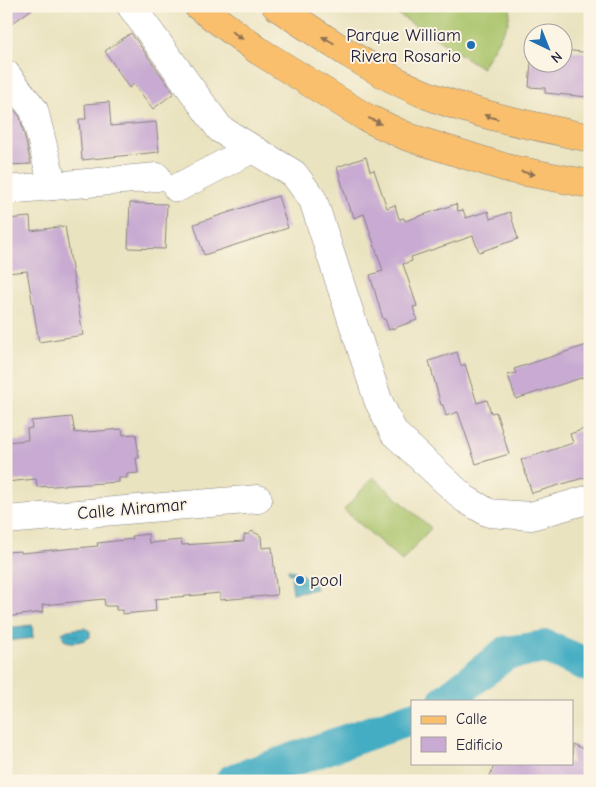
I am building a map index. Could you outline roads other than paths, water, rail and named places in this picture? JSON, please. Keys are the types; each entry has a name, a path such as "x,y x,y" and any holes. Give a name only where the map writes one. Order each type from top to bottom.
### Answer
{"main road":[{"path":"198,6 259,51 365,117 408,137 510,169 590,184"},
{"path":"276,6 319,35 426,94 494,118 590,138"}],"street":[{"path":"131,6 220,129 294,174 313,200 378,400 394,433 465,499 489,512 531,516 590,499"},
{"path":"6,74 34,110 53,186"},
{"path":"6,190 106,181 167,183 252,148"},
{"name":"Calle Miramar","path":"6,520 258,499"}],"water":[{"name":"pool","path":"288,570 303,575 315,585 316,589 293,593 291,577 294,577 294,574 289,574"},
{"path":"32,625 33,638 6,641 6,628"},
{"path":"84,628 90,631 90,637 87,639 73,642 64,640 62,633 68,630"}],"waterway":[{"path":"446,700 506,653 546,647 590,666"},
{"path":"232,781 411,718"}],"place":[{"name":"Parque William Rivera Rosario","path":"471,45"},
{"name":"pool","path":"300,580"}]}
